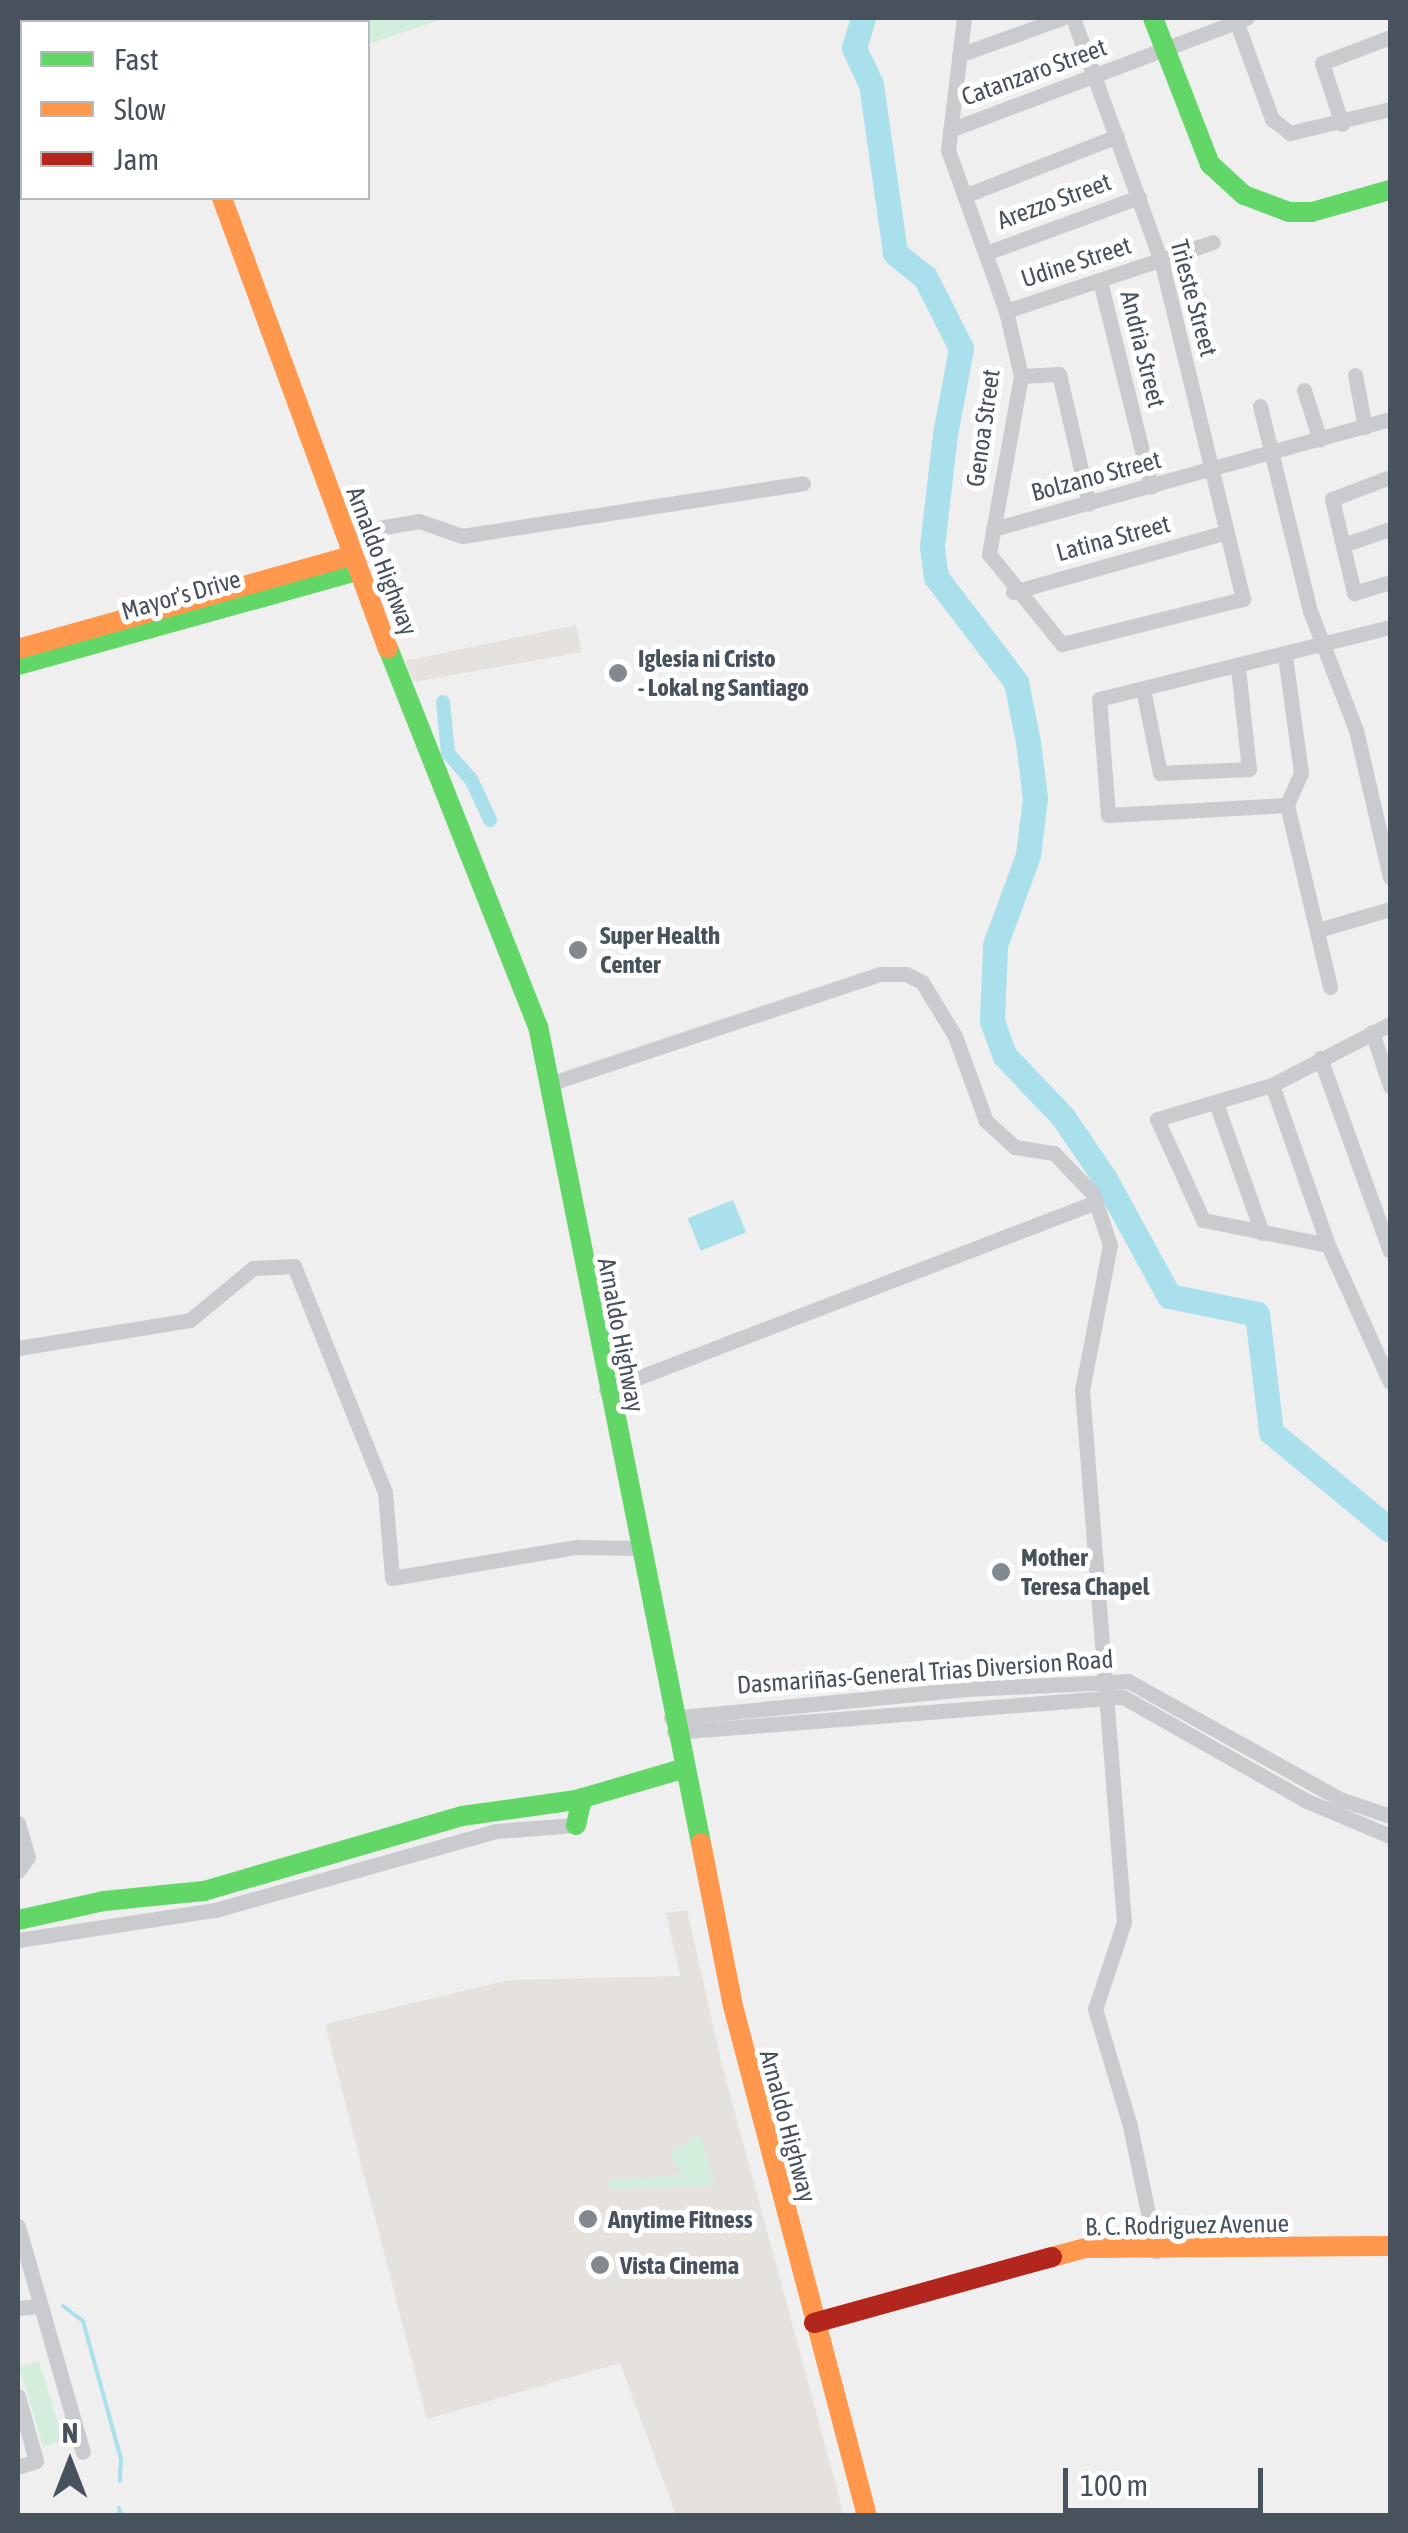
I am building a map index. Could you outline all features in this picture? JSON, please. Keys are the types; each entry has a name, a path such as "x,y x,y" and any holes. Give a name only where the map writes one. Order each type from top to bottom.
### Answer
{"main road":[{"path":"1154,18 1210,164 1244,195 1289,212 1312,212 1390,190"},
{"name":"Arnaldo Highway","path":"223,200 343,534 517,966 550,1084 672,1725 742,2045 867,2516"},
{"name":"Mayor's Drive","path":"18,649 355,564"},
{"name":"Mayor's Drive","path":"18,665 355,564"},
{"path":"18,1920 104,1901 204,1891 462,1816 582,1798 682,1769"},
{"path":"576,1825 582,1798"},
{"name":"B. C. Rodriguez Avenue","path":"814,2323 1086,2248 1156,2251 1390,2246"}],"street":[{"name":"Genoa Street","path":"964,18 948,150 1006,311 1021,376 990,560 1013,592 1062,644 1243,600"},
{"path":"959,55 1062,18"},
{"name":"Trieste Street","path":"1073,18 1161,261 1243,600"},
{"path":"1240,19 1272,119 1290,133 1342,124 1390,108"},
{"name":"Catanzaro Street","path":"950,130 1240,19"},
{"path":"1342,124 1322,63 1390,37"},
{"path":"964,196 1117,136"},
{"name":"Arezzo Street","path":"986,253 1138,197"},
{"name":"Udine Street","path":"1006,311 1213,242"},
{"name":"Andria Street","path":"1100,281 1151,487"},
{"path":"1021,376 1058,374 1088,504"},
{"path":"1355,376 1365,426"},
{"path":"1304,390 1320,440"},
{"path":"1260,406 1310,611 1356,730 1390,876"},
{"name":"Bolzano Street","path":"993,529 1272,456 1390,419"},
{"path":"1390,476 1335,494 1354,593 1390,582"},
{"path":"343,534 420,521 462,536 804,483"},
{"path":"1343,546 1390,529"},
{"name":"Latina Street","path":"1013,592 1227,532"},
{"path":"1287,805 1108,815 1095,706 1099,699 1326,647 1390,626"},
{"path":"1285,656 1301,772 1287,805 1330,987"},
{"path":"1143,689 1160,773 1249,769 1238,667"},
{"path":"1318,930 1390,910"},
{"path":"550,1084 880,974 906,974 922,982 955,1036 986,1122 1015,1147 1054,1153 1096,1202 1110,1244 1082,1390 1124,1922 1096,2008 1130,2126 1156,2251"},
{"path":"1328,1245 1203,1220 1158,1118 1272,1085 1390,1024"},
{"path":"1372,1032 1390,1086"},
{"path":"1320,1058 1390,1251"},
{"path":"1272,1085 1328,1245 1390,1382"},
{"path":"1216,1103 1262,1233"},
{"path":"606,1390 1096,1202"},
{"path":"18,1348 190,1320 253,1268 294,1266 386,1492 392,1578 576,1547 639,1548"},
{"name":"Dasmariñas-General Trias Diversion Road","path":"672,1725 1108,1690 1128,1681 1353,1806 1390,1816"},
{"name":"Dasmariñas-General Trias Diversion Road","path":"1108,1690 1307,1801 1390,1836"},
{"path":"18,1823 28,1864 18,1871"},
{"path":"18,1940 215,1910 496,1831 576,1825"},
{"path":"18,2226 83,2452"},
{"path":"18,2308 40,2306"},
{"path":"18,2396 36,2461 18,2466"}],"shaded area":[{"path":"576,625 582,652 414,682 405,661"},
{"path":"687,1910 722,2065 844,2515 676,2515 620,2363 427,2419 325,2024 509,1980 680,1976 666,1913"}],"green space":[{"path":"186,18 446,18 370,43 370,20"},
{"path":"701,2135 715,2186 610,2189 607,2181 683,2174 669,2152"},
{"path":"39,2361 63,2440 43,2447 19,2367"}],"water":[{"path":"733,1200 746,1232 701,1251 688,1218"}],"waterway":[{"path":"863,18 854,48 871,84 895,253 925,277 961,348 945,434 932,546 936,577 1016,682 1028,742 1035,798 1028,855 995,945 992,1021 1005,1056 1063,1117 1105,1179 1169,1296 1257,1314 1271,1432 1390,1530"},
{"path":"443,702 448,753 471,779 490,820"},
{"path":"63,2306 83,2321 121,2459 120,2481"},
{"path":"119,2508 121,2516"}],"traffic: fast":[{"path":"1153,18 1210,164 1244,195 1289,212 1312,212 1390,190"},
{"path":"18,665 358,571"},
{"path":"388,648 538,1026 701,1843"},
{"path":"18,1920 104,1901 204,1891 462,1816 576,1800 682,1769"},
{"path":"576,1825 582,1798"}],"traffic: slow":[{"path":"223,200 388,648"},
{"path":"18,649 352,556"},
{"path":"701,1843 733,2006 867,2516"},
{"path":"1052,2257 1086,2248 1390,2246"}],"traffic: jam":[{"path":"814,2323 1052,2257"}],"place":[{"name":"Iglesia ni Cristo - Lokal ng Santiago","path":"618,673"},
{"name":"Super Health Center","path":"578,950"},
{"name":"Mother Teresa Chapel","path":"1001,1572"},
{"name":"Anytime Fitness","path":"588,2219"},
{"name":"Vista Cinema","path":"600,2265"}]}
